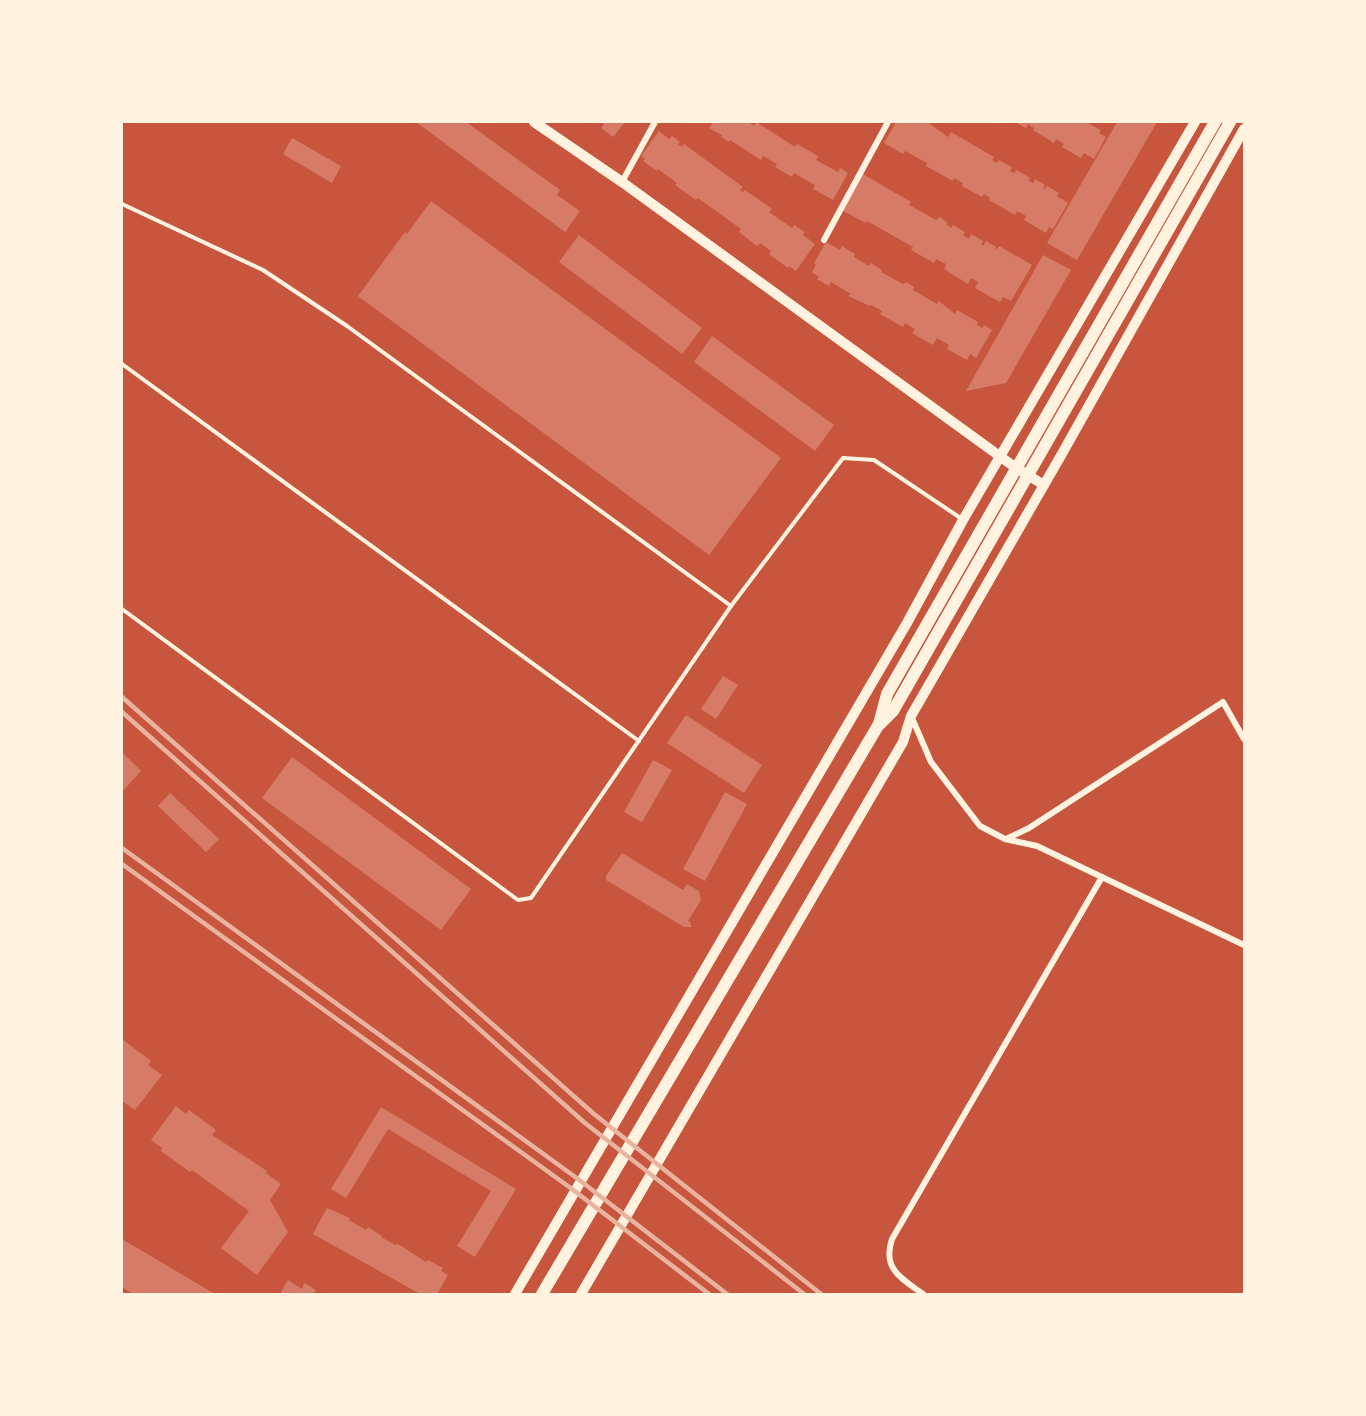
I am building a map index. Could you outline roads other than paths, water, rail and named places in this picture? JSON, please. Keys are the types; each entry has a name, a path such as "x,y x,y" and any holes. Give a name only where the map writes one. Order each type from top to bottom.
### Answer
{"main road":[{"path":"542,1294 879,724 887,694 1215,122"},
{"path":"879,724 893,711 1230,122"}],"street":[{"path":"534,122 622,182 1016,468 1044,485"},
{"path":"622,182 656,122"},
{"path":"824,240 888,122"},
{"path":"515,1294 907,624 963,520 1195,122"},
{"path":"581,1294 903,742 911,716 1245,129"},
{"path":"1005,839 1029,828 1222,702 1245,739"},
{"path":"911,716 931,762 980,826 1005,839 1037,846 1245,945"},
{"path":"923,1294 899,1277 892,1267 888,1252 892,1239 1102,877"}],"lane":[{"path":"122,204 263,270 347,326 731,606"},
{"path":"122,364 639,741"},
{"path":"122,609 518,900 531,898 731,606 843,458 874,460 963,520"}],"railway":[{"path":"122,697 594,1114 821,1294"},
{"path":"122,712 585,1123 804,1294"},
{"path":"122,848 578,1179 727,1294"},
{"path":"122,864 572,1189 709,1294"}]}
